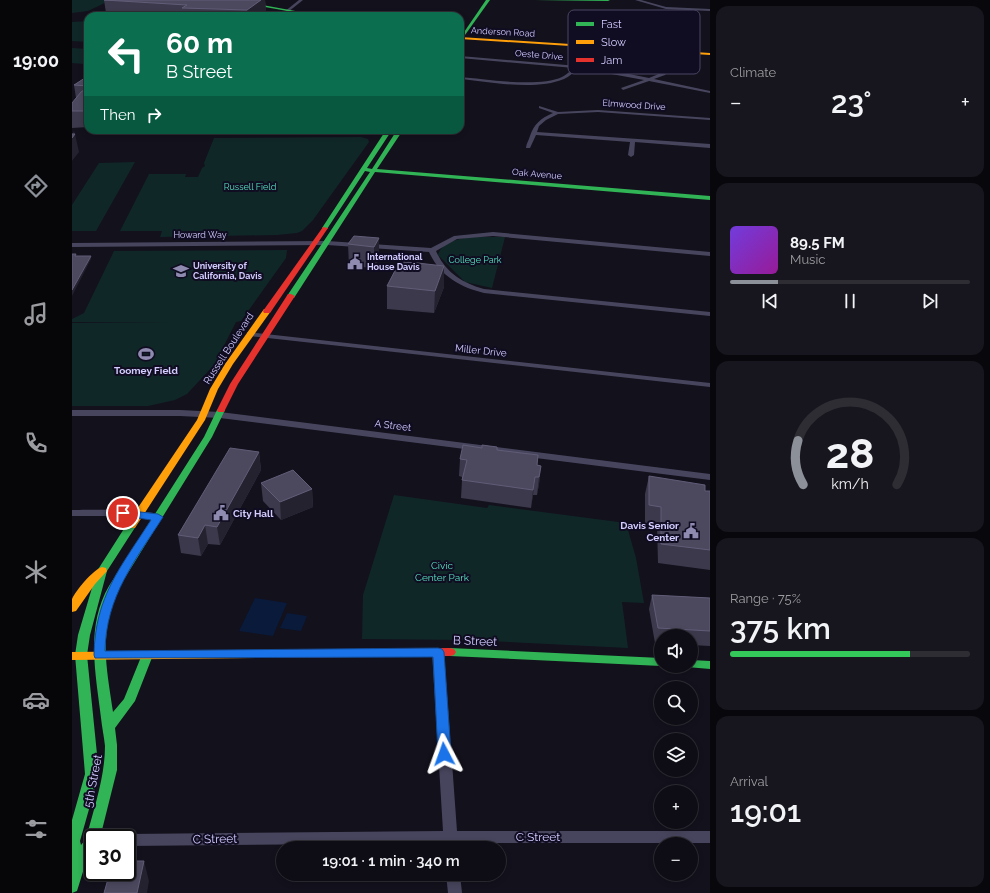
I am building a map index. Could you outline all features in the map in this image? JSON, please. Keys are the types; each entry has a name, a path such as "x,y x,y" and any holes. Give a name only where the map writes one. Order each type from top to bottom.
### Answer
{"main road":[{"path":"229,0 290,9"},
{"path":"247,0 305,12"},
{"path":"464,22 480,0"},
{"path":"464,36 488,0"},
{"path":"537,0 608,0"},
{"name":"Anderson Road","path":"464,40 540,44"},
{"name":"Anderson Road","path":"464,40 568,46"},
{"name":"Anderson Road","path":"700,54 710,54"},
{"name":"Russell Boulevard","path":"77,655 102,571 201,420 218,381 315,243 386,134"},
{"path":"387,134 388,138 386,144 390,145"},
{"path":"99,655 100,634 106,606 113,589 208,437 234,384 397,134"},
{"name":"Oak Avenue","path":"362,170 710,198"},
{"path":"72,608 91,581 102,571"},
{"name":"B Street","path":"77,655 463,652 654,662"},
{"name":"5th Street","path":"73,841 92,774 90,736 77,655"},
{"name":"5th Street","path":"95,829 110,770 112,745 99,655"},
{"path":"110,725 129,701 147,655"},
{"path":"698,664 710,665"},
{"path":"73,841 80,859"},
{"name":"5th Street","path":"72,886 80,859 84,853"}],"street":[{"path":"286,12 301,0"},
{"path":"637,0 666,8 710,10"},
{"name":"Oeste Drive","path":"464,57 568,66"},
{"path":"464,78 550,82 568,74"},
{"name":"Oeste Drive","path":"617,74 710,92"},
{"path":"623,89 663,74"},
{"name":"Elmwood Drive","path":"541,107 557,113"},
{"name":"Elmwood Drive","path":"528,147 537,125 544,119 557,113 598,111 710,119"},
{"path":"533,132 710,146"},
{"path":"632,154 634,140"},
{"path":"327,243 432,250 456,237 493,234 710,254"},
{"name":"Howard Way","path":"72,245 327,243"},
{"path":"432,250 436,264 450,276 468,287 484,291 710,314"},
{"name":"Miller Drive","path":"250,334 710,385"},
{"name":"A Street","path":"72,413 220,415 710,477"},
{"path":"72,513 139,514 158,517"},
{"path":"438,652 451,841"},
{"name":"C Street","path":"506,842 710,837"},
{"name":"C Street","path":"136,840 276,841"},
{"path":"73,841 84,841"},
{"path":"454,881 455,893"}],"green space":[{"path":"72,0 111,0 88,11 72,13"},
{"path":"84,21 84,42 72,41 72,22"},
{"path":"72,48 84,49 84,64 72,63"},
{"name":"Russell Field","path":"361,137 368,139 369,142 313,220 302,231 297,233 277,235 160,237 162,231 120,231 149,174 186,174 185,177 198,177 202,168 205,166 204,163 214,138"},
{"path":"135,162 96,231 72,231 72,205 99,163"},
{"name":"College Park","path":"505,237 492,288 465,282 438,255 447,244 462,238"},
{"path":"287,250 286,258 241,321 236,322 214,365 187,394 175,400 148,406 72,406 72,323 167,322 72,322 72,319 84,313 114,251"},
{"name":"Civic Center Park","path":"394,495 487,508 489,505 626,523 636,558 644,603 622,602 628,648 471,640 362,639 363,595"}],"water":[{"path":"255,598 287,603 273,636 239,631"},
{"path":"287,613 307,616 301,631 280,628"}],"building":[{"path":"104,0 261,0 247,10 182,8 187,5"},
{"path":"84,79 84,86 74,85"},
{"path":"84,90 84,111 72,111 72,103"},
{"path":"354,236 379,238 374,247 348,244"},
{"path":"72,254 76,254 75,256 91,256 72,290"},
{"path":"400,261 444,266 435,291 387,286"},
{"path":"463,445 482,448 482,445 497,447 497,450 538,455 537,465 541,466 539,477 535,477 533,490 462,480 467,460 460,459"},
{"path":"230,448 259,452 217,527 205,525 198,538 178,535"},
{"path":"293,470 312,489 280,502 261,483"},
{"name":"Davis Senior Center","path":"649,476 705,485 705,491 710,491 710,550 661,544 661,507 649,505"},
{"path":"652,595 710,598 710,631 698,630 698,629 658,628"},
{"path":"136,861 144,861 137,893 104,893 107,881 136,881"}],"traffic: fast":[{"path":"229,0 298,12"},
{"path":"464,35 488,0"},
{"path":"537,0 608,0"},
{"path":"325,228 386,134"},
{"path":"291,296 397,134"},
{"path":"366,170 710,198"},
{"path":"72,886 80,859 92,841 110,770 111,745 99,655 100,634 106,606 113,589 208,437 221,410"},
{"path":"80,859 73,841 92,774 81,655 84,635 102,571 131,526"},
{"path":"450,652 654,662"},
{"path":"110,725 129,701 147,655"},
{"path":"698,664 710,665"}],"traffic: slow":[{"path":"464,38 568,45"},
{"path":"700,53 710,54"},
{"path":"131,526 201,420 214,389 229,364 267,311"},
{"path":"72,608 91,581 102,571"},
{"path":"72,656 261,654"}],"traffic: jam":[{"path":"267,311 325,228"},
{"path":"221,410 234,384 291,296"},
{"path":"261,654 450,652"}],"place":[{"name":"International House Davis","path":"355,262"},
{"name":"University of California, Davis","path":"181,271"},
{"name":"Toomey Field","path":"146,354"},
{"name":"City Hall","path":"221,513"},
{"name":"Davis Senior Center","path":"691,531"}],"route":[{"path":"123,513 158,517 132,556 113,589 106,606 100,634 99,655 438,652 444,754"}]}
